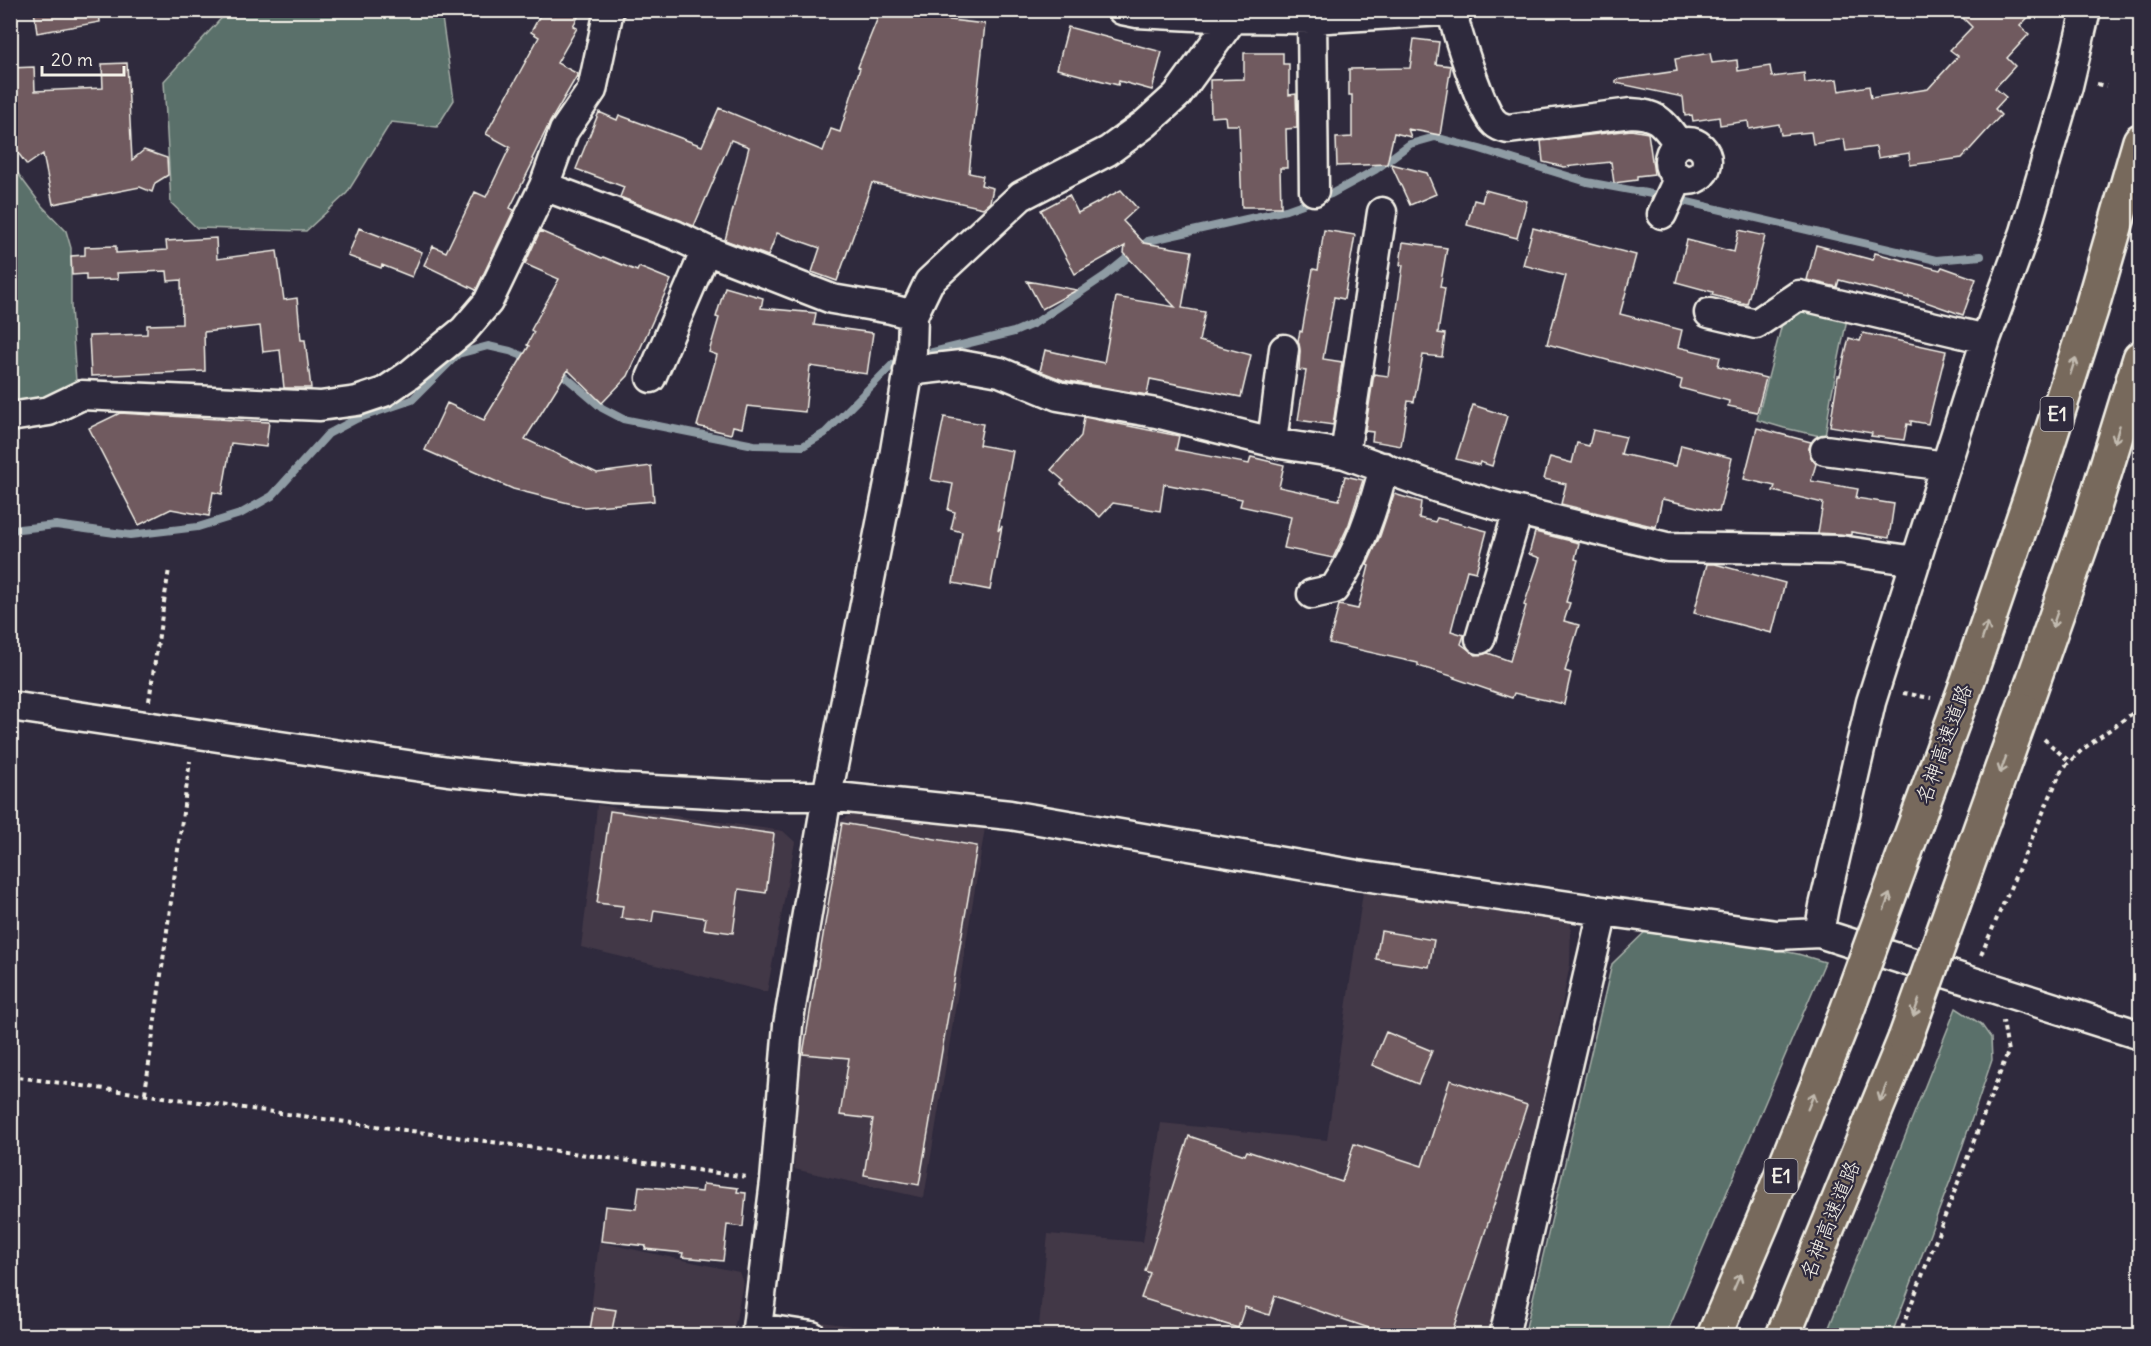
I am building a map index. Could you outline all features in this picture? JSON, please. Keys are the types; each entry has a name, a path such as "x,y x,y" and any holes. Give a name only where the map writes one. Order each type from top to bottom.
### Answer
{"highway":[{"name":"名神高速道路","path":"1714,1335 1764,1219 1845,1016 1966,686 2031,496 2087,321 2140,141"},
{"name":"名神高速道路","path":"1783,1335 1905,1038 2091,517 2140,358"}],"street":[{"path":"10,417 49,411 82,395 320,406 357,401 384,392 409,375 464,330 488,302 544,186 564,131 592,90 609,10"},
{"path":"1122,10 1137,13 1233,18 1312,19 1456,11 1458,36 1487,111 1496,124 1508,129 1631,112 1648,114 1663,123 1679,144 1672,153 1670,164 1679,177 1662,214"},
{"path":"1819,933 1871,702 1986,339 2025,232 2068,86 2086,10"},
{"path":"812,1335 757,1331 775,1181 788,1025 826,796 892,468 912,351 913,315 929,282 1021,196 1108,151 1145,124 1176,95 1233,18"},
{"path":"1312,19 1314,191"},
{"path":"544,186 675,235 706,250 832,299 913,315"},
{"path":"1346,454 1382,212"},
{"path":"651,378 706,250"},
{"path":"1708,312 1756,324 1799,295 1986,339"},
{"path":"1272,442 1284,349"},
{"path":"908,371 961,364 1000,372 1058,396 1156,413 1272,442 1346,454 1384,466 1438,488 1518,512 1666,547 1840,550 1916,561"},
{"path":"1825,450 1946,466"},
{"path":"1312,594 1334,589 1346,572 1372,510 1384,466"},
{"path":"1480,639 1518,512"},
{"path":"10,706 448,771 613,788 771,796 826,796 1010,814 1357,875 1777,935 1819,933 2140,1035"},
{"path":"1504,1335 1603,911"}],"path":[{"path":"146,725 169,569"},
{"path":"1970,980 2062,769 2083,749 2140,708"},
{"path":"145,1094 194,732"},
{"path":"1899,1335 2008,1052 1998,989"},
{"path":"10,1076 775,1181"}],"shaded area":[{"path":"597,805 783,831 795,842 767,992 581,947"},
{"path":"852,813 985,828 924,1198 794,1169 800,1031 837,823"},
{"path":"1363,892 1571,923 1570,964 1542,1107 1492,1335 1038,1336 1048,1234 1143,1242 1161,1123 1327,1140"},
{"path":"599,1242 739,1272 743,1283 733,1335 588,1336"},
{"path":"775,1316 919,1335 770,1336"}],"green space":[{"path":"228,11 441,11 454,100 437,127 391,122 347,193 306,231 197,228 171,203 164,81"},
{"path":"10,163 42,206 66,231 71,248 71,307 76,381 70,394 31,401 11,401"},
{"path":"1804,307 1847,319 1825,437 1757,420 1783,320"},
{"path":"1651,926 1798,954 1825,962 1666,1335 1524,1336 1612,964"},
{"path":"1956,1008 1981,1024 1991,1038 1992,1060 1955,1168 1893,1331 1891,1335 1826,1335"}],"building":[{"path":"34,10 99,10 100,22 37,33"},
{"path":"543,10 582,10 573,26 577,28 557,63 578,74 532,159 534,160 510,208 514,210 476,290 424,265 433,246 446,252 475,192 486,197 510,147 486,134 539,37 531,32"},
{"path":"881,10 927,10 925,17 985,24 969,173 983,176 981,185 993,188 990,202 983,208 872,183 837,281 812,272 820,248 777,233 768,256 725,240 749,147 731,140 694,226 620,197 624,187 576,169 599,112 617,120 619,115 702,146 719,108 823,151 831,129 840,132 860,68 858,67"},
{"path":"1955,10 2035,10 2020,26 2029,34 2007,58 2015,66 1995,88 2006,97 1995,109 2001,115 1962,158 1910,165 1909,153 1878,158 1876,147 1846,151 1844,139 1813,144 1811,132 1781,135 1779,124 1749,129 1748,121 1720,125 1719,117 1693,121 1692,115 1685,116 1683,97 1616,83 1616,80 1677,71 1675,59 1710,53 1712,63 1737,60 1738,71 1770,66 1772,77 1804,73 1805,83 1837,79 1839,91 1869,86 1871,98 1928,89 1958,56 1950,50 1972,27"},
{"path":"1068,27 1162,52 1152,90 1119,81 1118,85 1057,69"},
{"path":"1414,39 1439,42 1436,64 1451,66 1440,135 1408,129 1411,137 1394,133 1387,164 1337,166 1336,138 1352,137 1352,95 1349,95 1349,69 1410,68"},
{"path":"1244,53 1283,53 1283,64 1289,64 1289,95 1296,94 1297,128 1286,129 1287,168 1280,168 1281,207 1242,207 1239,125 1226,125 1225,116 1211,117 1210,80 1244,79"},
{"path":"127,63 132,160 144,150 167,158 168,175 155,183 152,192 140,187 53,204 43,154 27,165 10,142 10,68 34,67 35,91 103,88 102,64"},
{"path":"1631,130 1648,133 1654,174 1637,176 1637,180 1614,183 1611,162 1564,167 1543,162 1541,141"},
{"path":"1391,164 1427,173 1436,194 1410,205"},
{"path":"1121,190 1137,208 1123,221 1144,243 1192,251 1182,308 1205,312 1199,341 1251,355 1241,397 1150,379 1147,395 1063,380 1040,371 1045,350 1104,363 1116,297 1175,307 1124,253 1125,246 1075,274 1041,210 1069,195 1078,213"},
{"path":"1485,190 1527,201 1517,238 1467,225 1474,200 1482,202"},
{"path":"359,228 422,252 412,277 382,265 381,268 348,256"},
{"path":"1533,228 1636,255 1620,314 1682,330 1678,347 1720,357 1718,366 1766,378 1757,412 1728,406 1729,401 1680,388 1682,380 1547,344 1566,276 1523,265"},
{"path":"1324,230 1355,235 1344,299 1334,297 1323,359 1342,362 1333,425 1298,420 1306,371 1299,370 1298,341 1300,331 1302,332 1313,269 1318,270"},
{"path":"1739,230 1765,236 1747,304 1676,282 1687,240 1734,252"},
{"path":"540,231 602,258 637,271 639,267 671,280 628,376 602,403 568,370 525,439 597,473 651,466 654,501 584,507 513,489 425,450 447,403 484,420 529,346 527,345 534,332 531,330 559,279 525,264"},
{"path":"216,238 217,259 277,251 284,300 297,298 301,340 305,340 311,388 284,388 280,350 263,352 260,326 204,332 205,371 91,376 89,336 147,334 147,325 182,324 181,280 168,281 167,271 117,273 118,279 86,280 86,274 72,275 71,256 85,255 85,247 116,246 116,253 167,250 166,241"},
{"path":"1403,242 1447,248 1440,287 1445,288 1438,333 1445,334 1442,357 1423,355 1414,402 1408,401 1401,446 1372,441 1373,432 1365,431 1374,374 1388,376 1403,265 1400,265"},
{"path":"1816,245 1873,260 1875,253 1940,270 1942,267 1976,279 1963,315 1909,296 1909,298 1839,280 1837,287 1807,280"},
{"path":"1027,281 1077,290 1042,309"},
{"path":"725,287 763,298 761,308 816,313 814,325 873,333 867,374 810,366 805,412 747,406 742,428 733,426 731,434 697,426 717,355 709,352"},
{"path":"1863,333 1946,351 1928,424 1911,421 1911,425 1907,424 1904,440 1871,436 1872,433 1830,426 1838,376 1840,376 1849,338 1860,341"},
{"path":"1473,405 1507,416 1492,466 1456,459"},
{"path":"120,413 269,422 266,447 231,443 222,494 213,492 209,516 171,509 139,525 89,428"},
{"path":"944,417 983,424 979,445 1013,451 990,590 953,583 962,532 951,529 955,512 948,510 953,484 931,480"},
{"path":"1084,417 1179,436 1176,450 1249,464 1251,457 1284,465 1279,487 1339,500 1345,476 1363,480 1349,524 1333,558 1284,548 1291,517 1240,506 1242,499 1164,484 1160,511 1113,503 1100,517 1061,484 1064,481 1051,470 1081,436"},
{"path":"1757,428 1811,442 1810,456 1816,464 1811,481 1858,489 1856,498 1894,504 1889,538 1851,532 1851,535 1818,533 1823,503 1773,491 1775,486 1744,479"},
{"path":"1593,430 1626,437 1621,454 1676,466 1681,445 1732,458 1719,512 1662,499 1656,527 1561,504 1566,484 1544,479 1550,457 1572,463 1577,443 1589,446"},
{"path":"1394,494 1421,502 1419,518 1435,522 1437,518 1487,531 1476,572 1467,570 1451,631 1464,635 1461,644 1476,655 1488,653 1510,661 1526,606 1524,605 1540,558 1529,554 1535,532 1579,543 1575,559 1578,560 1566,602 1570,603 1564,621 1579,625 1565,671 1571,673 1564,704 1514,693 1512,698 1418,666 1418,663 1329,643 1339,605 1358,609 1369,566 1367,565 1380,536"},
{"path":"1707,564 1715,564 1785,583 1772,633 1694,613"},
{"path":"610,811 774,834 766,893 739,889 733,933 704,929 706,918 654,910 652,922 621,918 623,906 597,903"},
{"path":"842,823 977,846 919,1185 864,1175 873,1119 840,1115 849,1058 803,1054"},
{"path":"1381,931 1434,940 1429,967 1376,959"},
{"path":"1386,1032 1432,1051 1418,1084 1372,1065"},
{"path":"1450,1080 1527,1105 1451,1335 1386,1335 1275,1296 1269,1315 1245,1307 1238,1328 1141,1298 1150,1273 1145,1271 1189,1136 1245,1155 1247,1151 1342,1182 1354,1144 1422,1166"},
{"path":"703,1184 738,1188 737,1192 746,1193 743,1227 727,1225 723,1261 682,1257 683,1253 601,1241 605,1206 636,1209 639,1186 702,1192"},
{"path":"594,1307 616,1310 611,1335 589,1335"}],"waterway":[{"path":"929,353 1014,332 1035,323 1106,275 1148,241 1286,210 1331,194 1375,170 1410,144 1435,137 1587,182 1657,195"},
{"path":"1683,201 1936,260 1981,256"},
{"path":"10,530 56,525 130,535 198,527 240,514 272,496 328,434 356,419 412,400 458,354 488,346 533,360"},
{"path":"555,370 602,408 623,419 754,445 803,446 825,433 893,364"}]}
